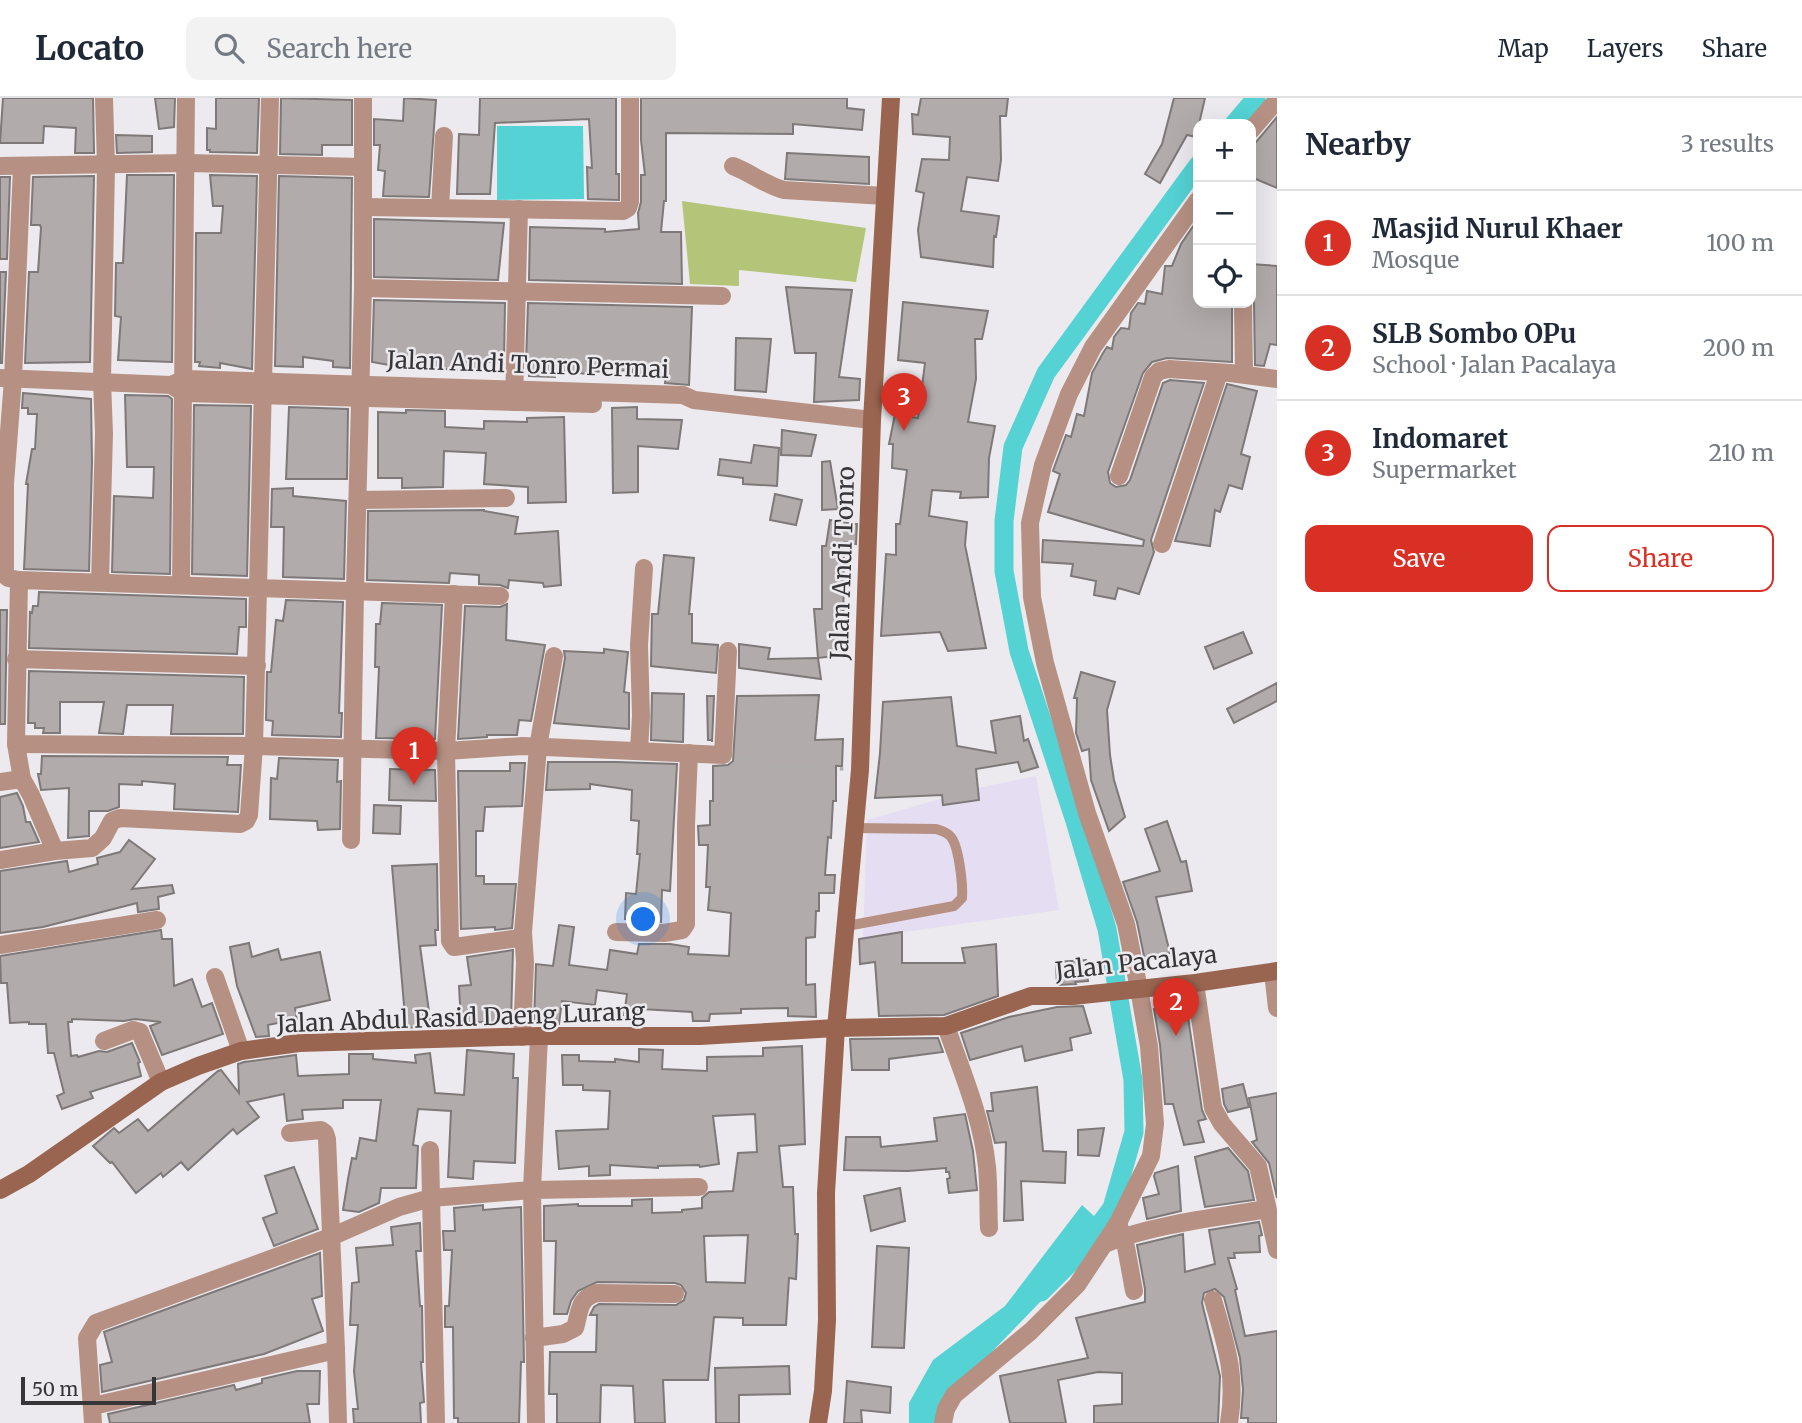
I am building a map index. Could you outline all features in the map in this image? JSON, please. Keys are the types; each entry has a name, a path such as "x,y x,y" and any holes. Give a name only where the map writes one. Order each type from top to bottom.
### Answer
{"street":[{"path":"100,582 104,433 104,98"},
{"path":"181,585 180,386 186,98"},
{"path":"0,860 96,846 112,821 120,818 240,824 246,821 254,746 257,666 270,98"},
{"name":"Jalan Andi Tonro Permai","path":"351,840 363,288 363,98"},
{"path":"364,207 623,211 628,208 630,202 630,98"},
{"name":"Jalan Andi Tonro","path":"818,1423 823,1391 827,1320 826,1193 836,1028 860,770 872,419 891,98"},
{"path":"1256,124 1277,100"},
{"path":"440,208 444,136"},
{"path":"0,166 186,163 363,167"},
{"path":"22,166 6,378 4,570 8,578 500,596"},
{"path":"733,166 753,174 772,187 784,190 885,196"},
{"path":"943,1423 946,1409 954,1395 1031,1331 1077,1284 1104,1244 1120,1230 1152,1156 1155,1134 1149,1046 1124,990 1126,924 1087,813 1045,663 1032,597 1030,523 1043,465 1069,394 1093,347 1193,207"},
{"path":"514,397 519,209"},
{"path":"363,288 722,296"},
{"path":"1243,308 1244,374"},
{"path":"1119,475 1153,377 1160,371 1169,369 1244,374 1277,379"},
{"path":"1161,544 1219,373"},
{"name":"Jalan Andi Tonro Permai","path":"6,378 514,397 683,395 687,402 872,419"},
{"path":"358,500 506,498"},
{"path":"639,750 639,645 644,568"},
{"path":"19,580 16,744 22,779 55,851"},
{"path":"454,594 446,751 450,941 454,947 519,938 523,932"},
{"path":"16,744 446,751 523,746 723,755 728,651"},
{"path":"536,1423 530,1037 523,932 538,747 554,656"},
{"path":"16,659 257,666"},
{"path":"616,932 664,933 682,930 686,924 689,753"},
{"path":"0,782 22,779"},
{"path":"0,945 157,920"},
{"path":"1275,972 1277,1007"},
{"name":"Jalan Pacalaya","path":"836,1028 946,1026 1031,996 1073,996 1195,984 1275,972"},
{"path":"215,977 241,1051"},
{"path":"1195,984 1213,1108 1222,1124 1258,1166 1277,1250"},
{"path":"946,1026 975,1108 982,1137 987,1167 989,1228"},
{"name":"Jalan Abdul Rasid Daeng Lurang","path":"0,1189 29,1174 160,1082 241,1051 299,1043 700,1036 836,1028"},
{"path":"104,1041 133,1030 140,1032 160,1082"},
{"path":"290,1133 321,1130 326,1133 338,1423"},
{"path":"430,1150 436,1423"},
{"path":"336,1350 93,1414 87,1338 96,1324 332,1236 399,1207 431,1198 532,1190 699,1187"},
{"path":"1120,1230 1267,1209"},
{"path":"1120,1230 1134,1291"},
{"path":"534,1338 563,1334 575,1328 583,1299 587,1296 597,1293 675,1294"},
{"path":"1213,1300 1233,1378 1229,1423"}],"lane":[{"path":"847,926 954,906 962,898 963,888 954,840 948,833 936,829 855,828"}],"path":[{"path":"723,755 756,758 764,764 775,766 860,770"}],"shaded area":[{"path":"1036,776 1059,910 863,938 867,820 982,787"}],"green space":[{"path":"682,201 866,228 856,282 739,270 739,286 690,284"}],"water":[{"path":"497,126 583,126 584,199 497,200"},
{"path":"1082,1205 1096,1218 1042,1300 987,1357 928,1408 928,1423 909,1423 909,1403 933,1360 1005,1306"}],"building":[{"path":"3,98 93,98 94,153 75,153 76,128 44,126 43,143 0,143"},
{"path":"155,98 175,98 174,127 159,129"},
{"path":"216,98 259,98 257,153 207,150 207,128 216,129"},
{"path":"281,98 352,100 352,145 322,145 322,155 280,154"},
{"path":"404,98 436,100 429,197 383,196 385,171 378,170 380,145 374,145 374,119 403,121"},
{"path":"480,98 616,98 616,174 619,174 619,200 588,199 587,167 592,168 589,119 495,123 490,194 457,194 459,134 479,135"},
{"path":"641,98 847,98 847,108 864,110 862,130 793,124 793,134 666,133 666,201 661,232 681,232 682,284 529,280 530,227 605,229 605,232 639,229 641,175 645,175 641,140"},
{"path":"921,98 1008,98 1006,116 1000,116 1001,160 998,181 967,177 961,211 999,216 996,237 994,236 993,267 921,257 918,230 924,193 916,191 922,159 949,160 950,137 913,134 912,114 918,115"},
{"path":"1174,98 1205,98 1200,119 1193,119 1193,136 1187,135 1160,183 1145,174 1162,144"},
{"path":"1277,117 1277,188 1256,179 1256,142"},
{"path":"116,135 152,136 152,152 117,153"},
{"path":"787,153 869,157 869,184 785,179"},
{"path":"127,175 174,175 172,362 118,360 121,317 115,316 116,263 123,263"},
{"path":"210,175 257,176 252,369 220,363 220,368 199,366 200,362 195,362 196,233 221,233 223,206 213,206"},
{"path":"94,176 90,362 25,363 29,272 38,272 41,228 40,225 31,225 33,177"},
{"path":"279,176 352,178 350,368 333,367 333,361 303,357 303,367 275,366"},
{"path":"0,177 10,177 7,259 0,259"},
{"path":"374,219 504,223 498,280 374,277"},
{"path":"1193,226 1193,308 1232,308 1232,362 1167,358 1152,362 1143,373 1108,472 1110,483 1116,487 1126,485 1130,480 1163,383 1170,380 1204,383 1151,540 1154,552 1139,594 1118,588 1115,599 1094,595 1096,581 1071,576 1073,564 1042,562 1043,540 1143,546 1144,540 1048,512 1060,474 1053,471 1066,435 1071,437 1077,414 1084,416 1092,373 1103,353 1107,347 1112,349 1114,337 1121,328 1129,329 1131,313 1138,303 1145,304 1147,291 1162,294 1165,266 1172,266 1181,244"},
{"path":"1256,264 1277,266 1277,345 1270,344 1264,366 1255,365"},
{"path":"0,272 6,272 2,363 0,363"},
{"path":"786,287 852,290 839,377 860,379 859,400 814,402 816,353 795,353"},
{"path":"374,300 505,303 504,363 479,361 478,372 423,367 396,361 395,366 372,362"},
{"path":"903,302 988,311 982,339 975,339 976,379 968,422 995,426 989,458 988,497 960,498 961,492 932,490 929,516 967,522 965,545 986,648 948,651 940,632 881,636 886,554 896,555 896,524 900,524 907,470 892,468 893,444 889,444 895,414 918,418 925,363 898,360"},
{"path":"528,303 692,307 689,385 665,383 666,373 632,374 632,370 586,374 555,370 555,377 529,376 529,364 526,364"},
{"path":"736,338 771,339 766,392 735,390"},
{"path":"1227,384 1257,391 1241,454 1250,457 1242,489 1229,485 1220,512 1215,510 1210,546 1175,541"},
{"path":"23,393 91,399 89,571 24,569 26,484 32,449 35,449 37,414 28,414 28,408 22,408"},
{"path":"125,395 168,396 172,399 170,574 112,572 114,496 153,498 154,467 127,467"},
{"path":"194,405 251,406 247,576 192,574"},
{"path":"289,407 348,409 347,479 286,479"},
{"path":"637,407 637,419 682,420 678,449 638,446 638,492 613,493 612,408"},
{"path":"406,410 445,411 445,427 484,429 484,421 527,422 527,418 564,417 566,502 528,503 528,487 484,484 486,453 444,451 443,487 402,488 402,478 378,478 378,412 406,413"},
{"path":"782,430 816,435 811,456 781,455"},
{"path":"754,445 779,448 777,486 743,484 743,478 718,475 720,459 751,463"},
{"path":"830,461 838,509 822,510 822,462"},
{"path":"293,488 293,496 346,501 344,579 283,577 284,527 271,527 272,489"},
{"path":"775,494 802,500 796,525 770,520"},
{"path":"484,510 518,517 515,534 558,531 561,585 544,587 543,583 509,580 508,588 479,584 479,575 450,573 449,583 367,580 368,511"},
{"path":"830,520 857,524 856,544 844,542 843,655 818,658 814,609 822,609 822,546 826,546"},
{"path":"664,555 694,558 689,614 692,614 692,643 718,645 716,673 651,666 652,614 658,614"},
{"path":"39,592 246,599 246,627 239,627 237,654 29,648 30,612 32,613 33,606 38,606"},
{"path":"286,600 343,602 339,713 342,713 341,737 272,735 273,721 266,720 267,672 271,672 276,620 283,621"},
{"path":"382,603 442,605 435,739 376,738 379,667 375,667 376,624 380,624"},
{"path":"507,604 506,640 545,645 531,721 519,720 517,735 458,739 465,606 500,607"},
{"path":"0,610 7,610 5,724 0,724"},
{"path":"1243,632 1252,653 1214,669 1205,647"},
{"path":"739,644 770,648 768,659 818,658 821,679 739,668"},
{"path":"604,649 628,652 624,692 629,693 629,729 554,723 564,651 604,653"},
{"path":"29,671 244,677 243,734 171,734 173,705 127,705 123,734 99,733 104,702 60,702 60,733 43,733 44,728 35,728 35,723 28,723"},
{"path":"1081,672 1115,682 1107,710 1110,755 1125,817 1109,831 1091,780 1089,749 1082,751 1076,733 1077,698 1074,698"},
{"path":"1277,683 1277,701 1234,723 1227,709"},
{"path":"652,693 684,694 683,742 651,740"},
{"path":"819,695 815,740 843,739 842,766 836,766 836,801 833,801 825,875 835,875 834,893 819,893 815,937 806,938 806,985 815,984 816,1017 788,1016 788,1008 741,1009 741,1013 710,1014 709,1021 693,1021 692,1012 641,1009 640,1016 624,1015 627,994 597,990 595,1005 562,1001 559,1024 534,1023 536,964 553,966 559,925 574,927 569,965 607,970 610,950 637,954 639,944 670,944 689,947 688,954 729,956 731,913 708,910 708,845 699,845 698,826 710,825 713,766 728,765 733,761 737,696"},
{"path":"707,696 714,696 712,742 708,740"},
{"path":"951,697 957,746 996,753 991,721 1020,716 1024,741 1028,739 1038,767 1021,772 1018,762 976,769 979,800 943,805 942,795 875,798 883,702"},
{"path":"42,756 228,757 227,765 241,765 238,812 174,809 175,784 142,781 142,785 119,784 119,807 108,811 89,811 89,836 68,838 69,788 41,790 38,774 41,774"},
{"path":"279,758 338,760 337,782 341,781 340,829 318,830 317,821 270,819 271,778 277,779"},
{"path":"548,762 677,764 670,891 662,890 661,922 625,919 626,893 636,894 640,854 637,854 639,821 631,820 632,790 590,784 590,789 546,790"},
{"path":"510,763 525,763 522,806 485,807 483,831 476,831 476,876 484,876 484,884 516,884 512,928 461,929 458,771 510,771"},
{"path":"390,769 435,770 436,801 389,800"},
{"path":"17,793 26,822 30,822 39,842 0,848 0,797"},
{"path":"374,805 401,806 400,834 373,833"},
{"path":"1167,821 1181,862 1186,861 1192,891 1156,897 1170,953 1145,961 1137,922 1123,882 1160,871 1145,829"},
{"path":"129,840 155,859 132,889 172,885 174,893 158,897 159,909 138,912 137,903 43,927 0,933 0,871 67,861 69,872 98,864 97,858 120,852"},
{"path":"437,864 436,945 420,946 431,1026 406,1028 392,866"},
{"path":"161,930 162,939 172,939 174,986 192,979 202,1007 212,1003 223,1034 162,1055 150,1026 161,1022 135,1019 72,1019 72,1022 68,1022 71,1056 107,1052 132,1043 140,1062 141,1076 90,1092 93,1098 62,1109 57,1096 64,1093 54,1053 48,1053 46,1024 10,1023 7,983 1,983 0,956"},
{"path":"902,932 902,963 965,963 962,948 996,944 998,996 944,1015 879,1016 875,962 860,964 859,939"},
{"path":"249,943 252,957 278,949 281,960 320,952 330,1000 295,1008 297,1019 268,1025 269,1036 256,1037 237,986 230,947"},
{"path":"513,950 511,1021 461,1023 459,986 471,985 467,957"},
{"path":"1086,960 1088,981 1057,985 1056,962"},
{"path":"1186,1004 1202,1110 1206,1119 1198,1121 1204,1142 1184,1145 1173,1104 1165,1104 1154,1009"},
{"path":"1083,1006 1091,1033 1070,1038 1072,1050 1025,1061 1022,1046 970,1060 961,1033 1009,1017 1057,1007"},
{"path":"938,1038 943,1052 889,1059 889,1070 852,1070 850,1039"},
{"path":"802,1046 805,1144 779,1146 783,1187 793,1187 795,1234 798,1234 796,1279 789,1278 786,1325 743,1325 743,1318 714,1317 708,1380 663,1380 665,1423 635,1423 633,1386 601,1385 600,1423 557,1423 557,1394 549,1394 550,1352 596,1352 597,1315 590,1315 594,1307 599,1304 676,1305 684,1300 686,1293 681,1285 675,1283 597,1282 578,1291 567,1314 554,1314 556,1241 544,1241 544,1206 632,1206 632,1200 652,1199 652,1213 702,1208 702,1198 709,1192 733,1191 738,1153 757,1152 755,1114 713,1116 719,1164 658,1168 610,1165 610,1175 589,1176 589,1166 559,1169 556,1131 608,1129 610,1091 583,1090 583,1085 563,1085 562,1055 579,1055 579,1061 615,1062 615,1059 639,1062 639,1049 663,1050 662,1069 707,1071 707,1057 763,1056 763,1048","holes":["748,1235 745,1283 706,1282 704,1236"]},
{"path":"467,1050 514,1054 513,1078 518,1078 515,1163 474,1161 473,1179 448,1177 451,1111 418,1109 413,1145 418,1146 416,1188 381,1188 379,1203 359,1212 343,1210 352,1158 356,1159 360,1138 376,1141 381,1100 343,1100 343,1108 302,1110 303,1119 287,1121 284,1094 247,1102 259,1117 237,1134 233,1129 188,1170 181,1162 163,1177 161,1173 136,1193 112,1162 93,1146 114,1128 119,1133 138,1119 148,1131 218,1071 221,1070 239,1093 238,1064 244,1062 296,1055 298,1076 349,1074 349,1054 373,1054 373,1059 416,1063 415,1055 430,1053 435,1093 464,1095"},
{"path":"1243,1084 1249,1107 1228,1112 1222,1089"},
{"path":"1037,1087 1043,1151 1066,1152 1065,1183 1021,1181 1023,1220 1004,1221 1006,1142 995,1143 987,1111 993,1111 991,1093"},
{"path":"1277,1093 1277,1198 1269,1163 1252,1142 1257,1140 1249,1098"},
{"path":"965,1114 973,1151 977,1190 949,1193 947,1179 950,1178 946,1168 908,1171 844,1170 846,1137 880,1137 881,1147 937,1141 934,1118"},
{"path":"1104,1128 1099,1156 1078,1155 1078,1130"},
{"path":"1228,1148 1248,1171 1254,1200 1205,1207 1195,1157"},
{"path":"1178,1166 1181,1211 1147,1219 1143,1198 1159,1194 1155,1173"},
{"path":"294,1167 318,1229 274,1246 263,1218 277,1213 265,1176"},
{"path":"900,1188 905,1221 871,1231 864,1196"},
{"path":"483,1205 483,1210 521,1207 524,1362 521,1362 519,1423 458,1423 458,1418 454,1418 453,1327 445,1327 452,1250 444,1250 443,1231 455,1231 454,1208"},
{"path":"1259,1222 1262,1235 1259,1236 1260,1252 1234,1253 1235,1258 1228,1258 1237,1289 1235,1290 1245,1336 1277,1331 1277,1423 1248,1423 1248,1418 1241,1418 1243,1390 1240,1358 1224,1297 1215,1289 1204,1293 1202,1303 1220,1376 1218,1423 1094,1423 1094,1406 1122,1404 1122,1373 1098,1372 1058,1380 1066,1423 1010,1423 1000,1376 1088,1358 1076,1318 1145,1302 1137,1245 1183,1234 1185,1272 1215,1264 1209,1230"},
{"path":"420,1223 421,1251 416,1251 422,1306 421,1362 424,1402 420,1403 421,1423 354,1423 353,1409 358,1409 354,1371 358,1325 350,1325 352,1283 359,1282 356,1248 393,1245 391,1227"},
{"path":"877,1246 909,1248 904,1348 872,1347"},
{"path":"320,1253 322,1296 312,1299 323,1331 264,1354 102,1392 100,1365 112,1362 104,1332"},
{"path":"789,1366 790,1394 739,1395 739,1423 716,1423 715,1368"},
{"path":"297,1371 320,1371 319,1404 307,1404 310,1423 110,1423 108,1414 234,1385 236,1390 262,1383 262,1379"},
{"path":"847,1381 891,1387 890,1413 861,1410 862,1423 844,1423"}],"waterway":[{"path":"1238,119 1256,98"},
{"path":"1041,1292 1073,1260 1112,1208 1134,1132 1133,1080 1107,929 1019,651 1004,571 1004,521 1013,447 1046,373 1193,172"},
{"path":"935,1423 937,1395 950,1382"}],"place":[{"name":"Indomaret","path":"904,431"},
{"name":"Masjid Nurul Khaer","path":"414,785"},
{"name":"SLB Sombo OPu","path":"1176,1036"}]}
